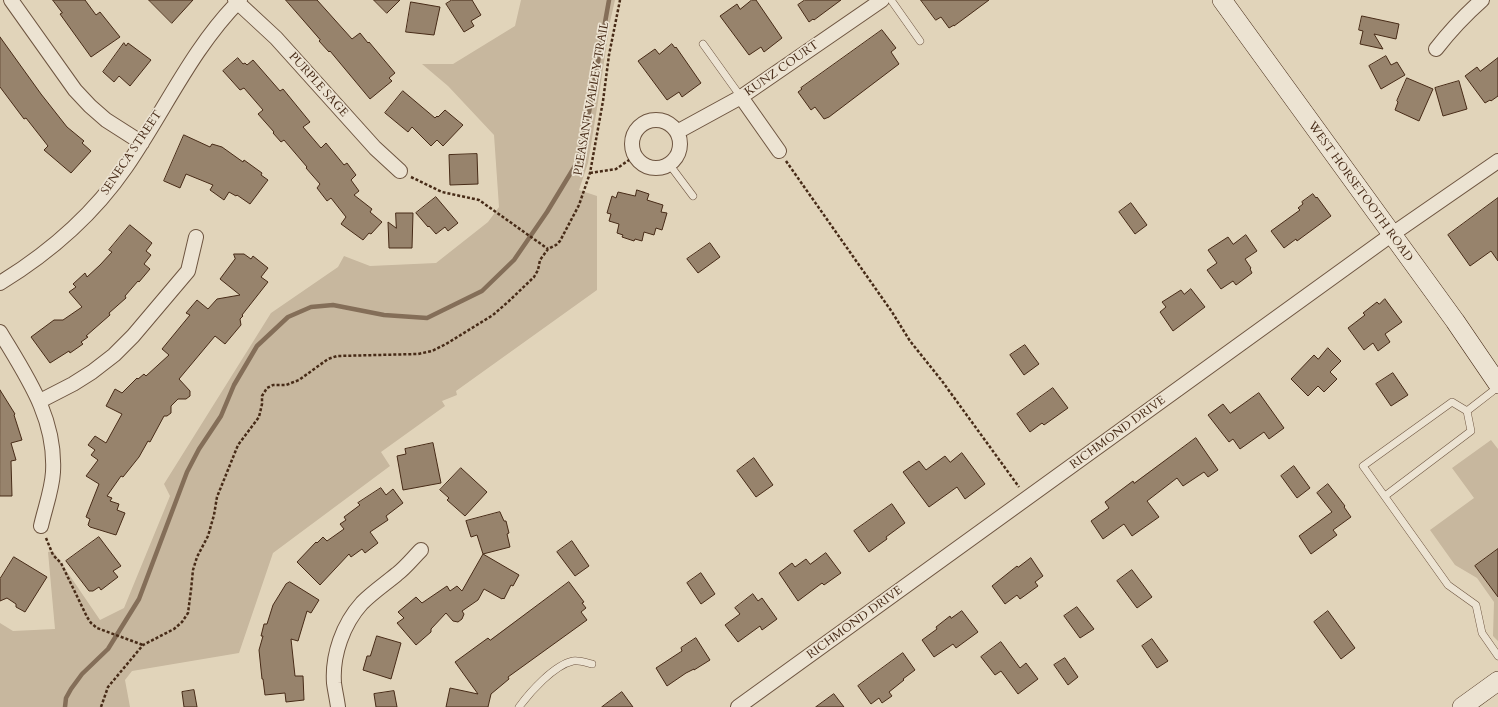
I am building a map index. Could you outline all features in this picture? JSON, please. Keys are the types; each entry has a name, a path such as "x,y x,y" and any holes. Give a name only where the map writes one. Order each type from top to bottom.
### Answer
{"main road":[{"name":"WEST HORSETOOTH ROAD","path":"1222,0 1391,235 1455,321 1498,385"},
{"path":"1462,707 1498,681"}],"street":[{"path":"11,0 75,90 106,120 142,142"},
{"name":"KUNZ COURT","path":"677,132 741,97 882,0"},
{"path":"1436,49 1451,30 1482,0"},
{"name":"SENECA STREET","path":"0,283 28,265 71,230 100,201 126,168 194,57 215,28 238,1"},
{"name":"PURPLE SAGE","path":"238,1 276,38 375,148 400,171"},
{"path":"741,97 779,151"},
{"path":"658,119 666,121 677,132 680,140 678,156 669,164 657,168 649,167 635,156 632,142 633,135 637,128 643,123 658,119"},
{"name":"RICHMOND DRIVE","path":"738,707 1391,235 1498,161"},
{"path":"40,401 73,384 92,372 114,355 133,336 188,271 196,237"},
{"path":"0,332 40,401 50,430 53,451 53,473 50,492 41,526"},
{"path":"338,707 334,682 335,664 337,649 343,633 361,604 399,573 421,550"}],"lane":[{"path":"891,0 920,41"},
{"path":"703,44 741,97"},
{"path":"669,164 693,196"},
{"path":"1467,411 1498,385"},
{"path":"1385,496 1471,432 1467,411 1452,402 1363,466 1448,585 1476,605 1482,633 1498,656"},
{"path":"519,707 532,691 560,666 575,660 592,664"}],"path":[{"name":"PLEASANT VALLEY TRAIL","path":"101,707 108,687 143,644 174,629 182,622 188,613 192,590 192,570 208,536 217,497 238,445 259,417 262,396 267,388 273,385 286,385 299,380 328,359 337,356 418,354 432,351 493,315 509,302 534,277 538,270 540,260 548,249 560,241 579,205 590,173 608,55 620,0"},
{"path":"779,151 892,312 910,341 942,381 1012,479 1028,498"},
{"path":"590,173 616,169 635,156"},
{"path":"400,171 442,192 479,200 548,249"},
{"path":"41,526 53,555 61,563 91,623 98,628 143,644"}],"shaded area":[{"path":"521,0 615,0 610,22 588,163 579,190 597,196 597,290 456,391 457,395 442,401 445,406 381,452 390,466 273,553 239,653 132,671 125,680 130,707 0,707 0,623 13,631 55,629 48,552 53,551 100,620 124,608 170,496 164,484 271,313 338,267 344,256 370,266 436,263 488,222 499,207 494,135 448,86 422,64 453,64 515,26"},
{"path":"1491,440 1498,449 1498,549 1475,566 1498,597 1498,641 1493,636 1494,602 1477,578 1455,565 1430,530 1474,498 1452,468"}],"building":[{"path":"53,0 85,0 96,15 100,12 120,37 91,57 60,14 62,13"},
{"path":"149,0 193,0 172,23"},
{"path":"286,0 317,0 352,39 360,33 368,43 369,42 395,73 389,78 392,81 370,99 330,51 329,52 319,41 320,40"},
{"path":"374,0 400,0 387,13"},
{"path":"452,0 472,0 481,15 471,21 474,26 464,32 446,4"},
{"path":"752,0 756,0 782,38 764,52 761,47 749,55 720,16 737,4 740,9"},
{"path":"805,0 841,0 809,22 798,5"},
{"path":"921,0 989,0 954,26 949,28 941,17 936,20"},
{"path":"411,2 440,7 434,35 406,32"},
{"path":"1362,16 1399,24 1396,39 1374,34 1383,49 1360,44 1363,31 1359,30"},
{"path":"882,30 896,48 891,52 899,64 829,117 824,119 815,107 811,110 798,92 802,89 801,88"},
{"path":"0,37 67,127 84,141 82,143 91,151 71,173 44,150 48,146 26,118 24,119 0,87"},
{"path":"124,43 126,46 128,43 151,60 130,86 119,76 114,82 103,72"},
{"path":"672,44 675,48 676,47 701,83 682,97 679,92 667,100 638,61 655,49 659,54"},
{"path":"1386,56 1391,65 1397,62 1405,75 1381,89 1369,66"},
{"path":"238,58 243,64 245,63 247,65 253,60 280,91 283,89 310,122 303,127 321,148 326,143 344,165 347,163 356,175 351,180 359,191 354,195 372,209 370,212 382,222 363,240 341,224 346,217 331,198 327,201 317,188 320,184 306,168 307,167 284,140 281,142 258,114 263,110 244,88 240,90 223,71"},
{"path":"1498,58 1498,96 1485,103 1465,76 1477,67 1480,71"},
{"path":"1407,78 1433,89 1419,121 1395,110 1397,101"},
{"path":"1459,81 1467,109 1443,116 1435,88"},
{"path":"403,91 435,118 445,110 463,125 443,146 437,140 431,146 412,127 408,132 385,113"},
{"path":"184,135 210,147 212,144 222,147 262,173 261,175 268,180 250,204 237,195 236,196 229,192 224,200 210,190 213,185 186,174 180,188 164,181"},
{"path":"477,154 478,184 450,185 449,155"},
{"path":"637,190 649,194 647,200 663,205 661,212 667,213 662,230 656,228 654,235 644,232 642,241 635,239 634,241 622,237 623,235 617,233 619,224 609,221 611,214 607,213 612,196 616,198 618,192 635,196"},
{"path":"1313,194 1331,216 1297,241 1296,239 1284,248 1271,231 1300,210 1298,208 1303,204 1302,202"},
{"path":"436,197 458,223 448,231 445,227 436,234 416,213"},
{"path":"1498,198 1498,261 1491,251 1470,266 1448,235"},
{"path":"1131,203 1147,225 1135,234 1119,212"},
{"path":"396,213 413,213 412,248 389,248 388,222 396,228"},
{"path":"130,225 152,243 146,251 151,255 144,264 150,269 125,296 126,298 109,313 110,315 86,336 88,337 81,342 83,344 70,353 69,351 50,363 31,337 54,320 63,320 82,307 69,292 76,287 73,284 85,273 87,277 100,265 112,252 109,250"},
{"path":"1246,235 1257,251 1245,259 1251,268 1252,273 1236,285 1233,281 1221,289 1207,270 1217,263 1208,250 1228,237 1233,244"},
{"path":"710,243 720,257 698,273 687,259"},
{"path":"234,254 244,254 251,259 253,256 268,268 261,277 268,282 242,315 243,316 240,319 241,325 225,344 215,336 179,379 190,391 190,396 186,399 178,399 171,406 171,413 164,416 150,442 148,441 139,457 123,477 121,476 107,496 112,498 110,501 119,504 117,510 125,513 116,535 90,527 88,525 90,519 86,517 99,484 86,476 98,460 91,455 95,450 88,445 95,436 106,443 122,414 106,406 115,389 122,393 137,378 138,379 144,374 146,376 169,355 162,349 190,315 186,313 197,300 208,309 217,299 240,295 220,279 235,259"},
{"path":"1191,289 1205,307 1173,331 1160,312 1166,307 1162,302 1181,290 1184,294"},
{"path":"1385,299 1402,322 1385,334 1390,342 1378,351 1373,343 1364,350 1348,328 1365,315 1363,313 1377,302 1379,304"},
{"path":"1025,345 1039,364 1024,375 1010,355"},
{"path":"1328,348 1341,361 1330,372 1337,379 1324,392 1318,386 1308,396 1291,379 1314,355 1318,359"},
{"path":"1393,373 1408,395 1391,406 1376,384"},
{"path":"1053,388 1068,408 1044,425 1042,423 1030,432 1017,414"},
{"path":"0,390 15,414 14,415 22,440 11,443 16,460 11,461 12,496 0,496"},
{"path":"1259,393 1284,428 1269,439 1264,432 1240,449 1233,439 1229,442 1208,415 1223,404 1230,413"},
{"path":"1196,438 1218,470 1208,477 1204,472 1183,486 1177,478 1147,501 1159,517 1132,536 1124,524 1103,539 1091,521 1109,508 1105,502"},
{"path":"433,443 441,483 403,490 397,456 406,454 405,449"},
{"path":"962,453 985,484 965,499 957,487 929,507 903,472 919,461 926,470 945,456 950,462"},
{"path":"754,458 773,485 756,497 737,471"},
{"path":"1294,466 1310,488 1297,498 1281,476"},
{"path":"461,468 487,492 465,516 447,500 449,498 440,490"},
{"path":"1328,484 1345,506 1344,507 1351,517 1333,530 1337,535 1311,554 1299,536 1332,512 1317,493"},
{"path":"381,488 386,495 393,489 403,503 386,516 388,520 370,532 378,543 365,553 362,549 351,557 349,554 320,585 297,562 316,542 317,543 323,537 327,541 344,529 340,524 346,520 344,517 360,505 358,503"},
{"path":"892,504 905,523 869,552 854,531"},
{"path":"500,512 504,521 506,521 510,547 483,554 477,535 471,537 466,521"},
{"path":"99,537 121,566 113,571 118,577 101,590 99,587 93,591 89,591 66,561"},
{"path":"572,541 589,566 575,576 557,552"},
{"path":"1498,549 1498,597 1475,566"},
{"path":"826,553 841,573 824,585 822,583 798,601 779,573 792,563 795,567 806,559 810,564"},
{"path":"483,554 519,575 513,586 511,585 504,599 484,589 478,600 462,611 464,614 462,619 458,622 453,621 446,613 431,629 431,632 416,645 397,623 404,618 398,612 416,597 422,603 447,586 450,591 457,586 462,591"},
{"path":"14,557 47,577 25,612 16,607 16,604 7,598 0,601 0,579"},
{"path":"1031,558 1043,576 1035,582 1038,586 1020,599 1017,595 1005,604 992,586 1017,566 1018,567"},
{"path":"1132,570 1152,597 1137,608 1117,581"},
{"path":"701,573 715,594 701,604 687,583"},
{"path":"290,582 319,600 311,613 307,611 298,641 291,639 295,676 303,676 304,700 286,702 285,693 265,695 259,650 263,636 261,636 264,624 267,624 273,605 286,584"},
{"path":"569,582 584,602 582,603 586,608 581,612 587,620 508,677 509,679 491,694 488,707 446,707 450,688 478,694 455,662 488,638 490,640"},
{"path":"753,594 758,601 762,598 777,619 762,630 760,626 738,642 725,625 740,614 735,608"},
{"path":"1077,607 1094,629 1080,638 1064,616"},
{"path":"962,611 978,632 956,648 953,644 934,657 922,640 937,629 936,627 950,616 951,618"},
{"path":"1328,611 1355,648 1341,659 1314,622"},
{"path":"377,636 401,643 391,679 363,670 367,656 370,656"},
{"path":"696,638 710,660 686,673 667,686 656,668 682,651 681,648"},
{"path":"1152,639 1168,661 1157,668 1142,646"},
{"path":"1001,642 1020,668 1026,663 1038,679 1018,694 1001,671 995,675 981,657"},
{"path":"903,653 915,670 889,692 892,696 882,703 879,698 871,704 858,686"},
{"path":"1065,658 1078,677 1068,685 1054,665"},
{"path":"194,690 197,707 184,707 182,692"},
{"path":"394,691 397,707 376,707 374,694"},
{"path":"622,692 633,707 602,707"},
{"path":"834,694 844,707 816,707"}],"waterway":[{"path":"65,707 66,698 71,689 82,674 108,649 139,599 187,472 199,449 221,416 234,385 257,346 288,317 311,307 333,305 384,315 427,318 482,291 514,260 547,212 578,161 589,112 609,0"}]}
